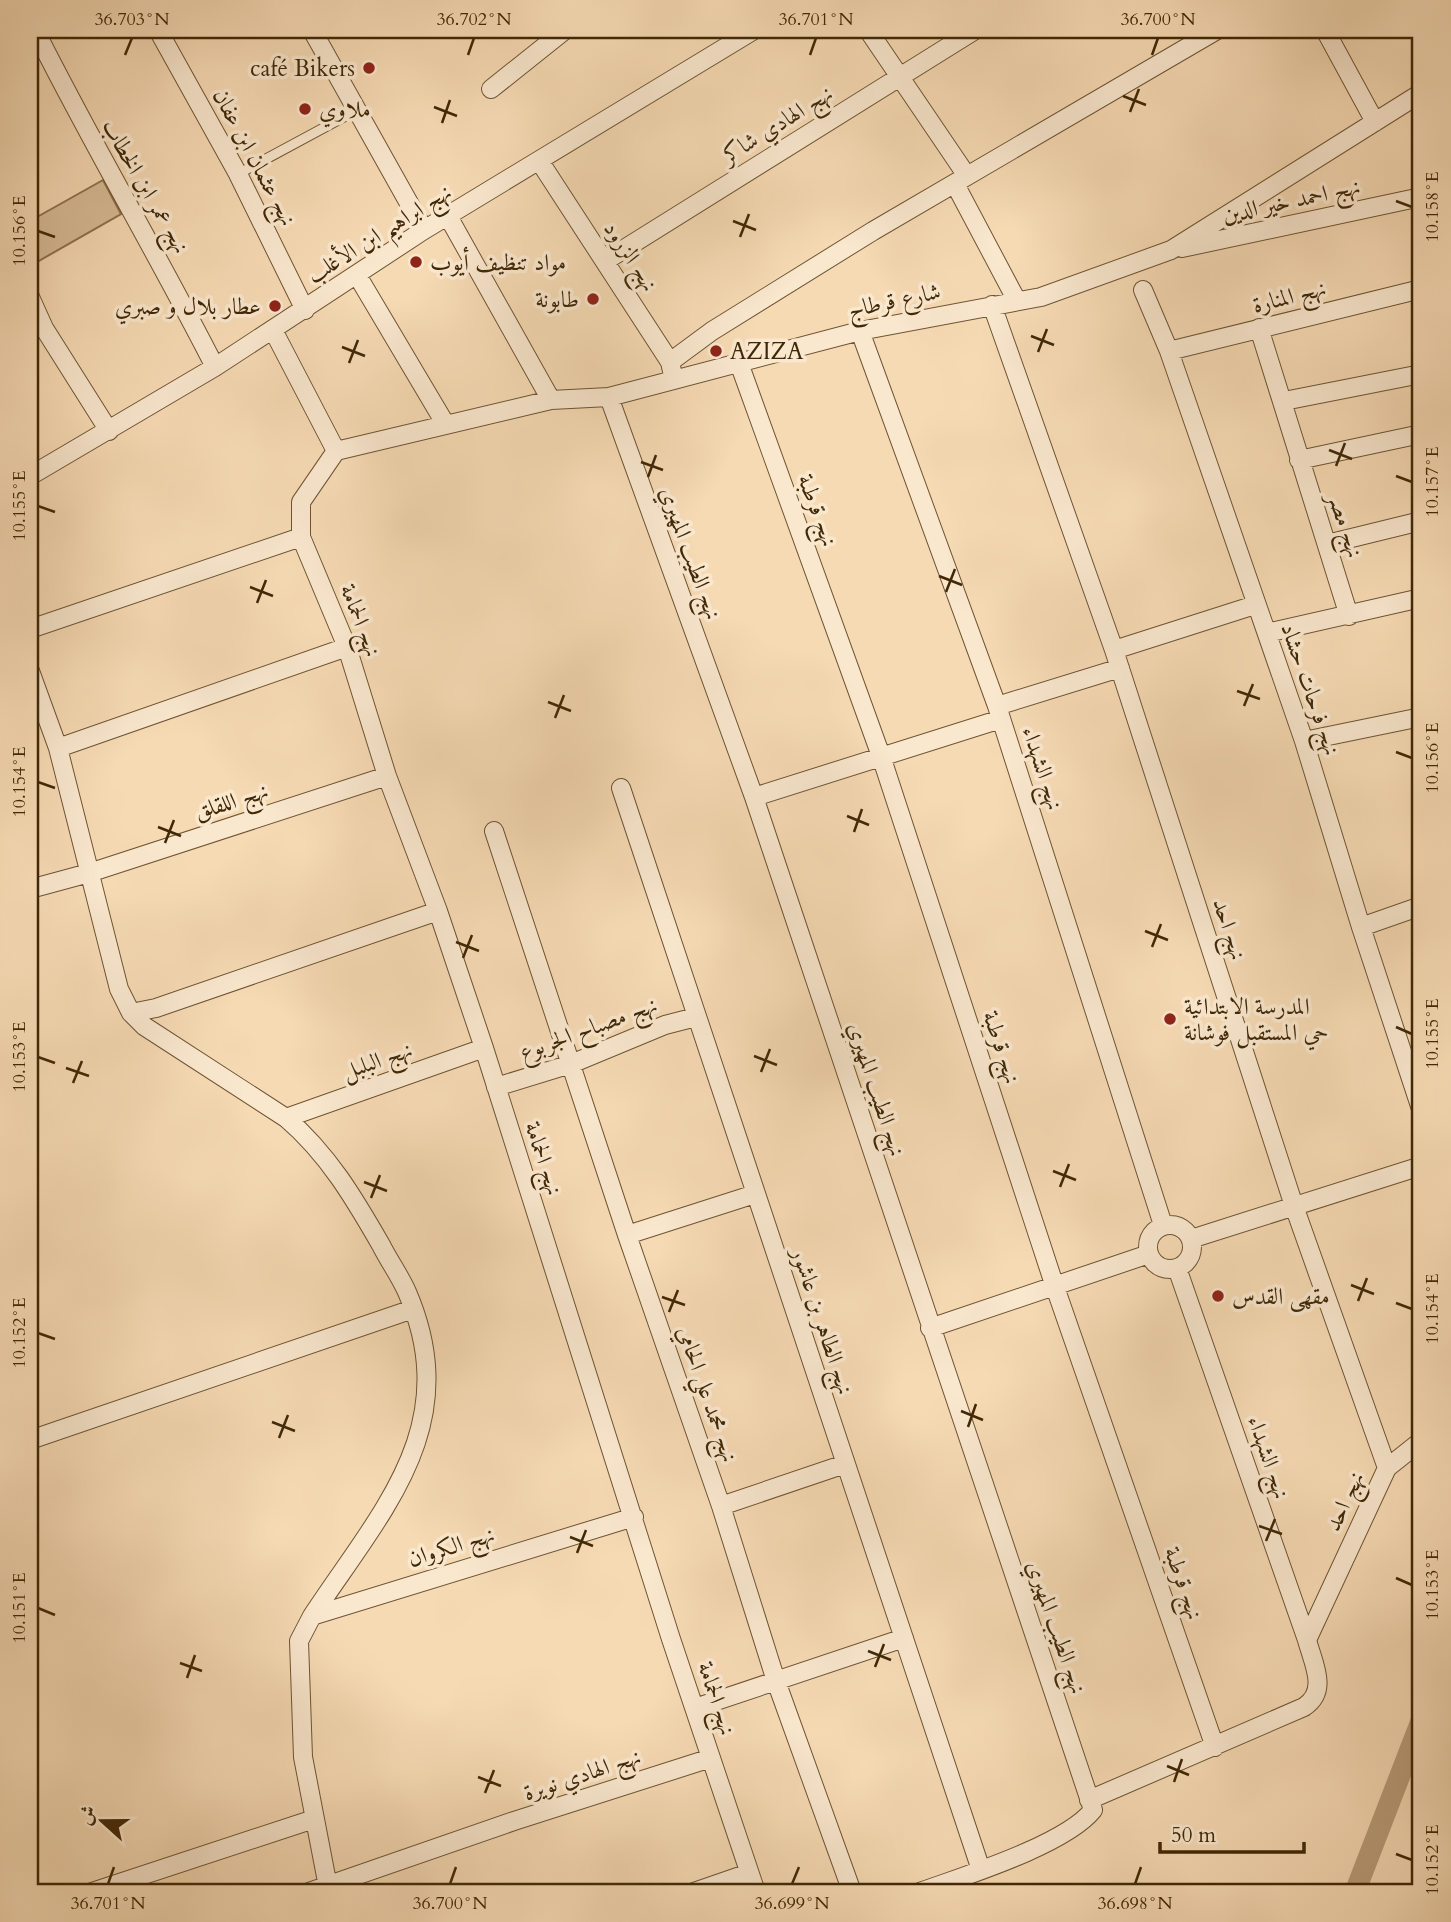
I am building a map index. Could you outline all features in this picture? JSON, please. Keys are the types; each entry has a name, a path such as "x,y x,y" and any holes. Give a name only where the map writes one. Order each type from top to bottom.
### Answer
{"street":[{"name":"نهج عمر ابن الخطاب","path":"35,30 80,119 163,264 215,367"},
{"name":"نهج عثمان ابن عفان","path":"158,30 238,174 305,310"},
{"path":"312,30 424,230"},
{"path":"491,89 565,30"},
{"name":"نهج ابراهيم ابن الأغلب","path":"30,476 215,367 424,230 449,218 754,30"},
{"path":"868,30 961,180 1017,301"},
{"name":"نهج الهادي شاكر","path":"605,261 975,30"},
{"path":"672,371 712,331 873,231 1217,30"},
{"path":"1325,30 1375,122"},
{"name":"شارع قرطاج","path":"336,451 551,400 609,397 672,371 739,363 860,331 1041,297 1171,250 1421,93"},
{"name":"نهج الزرود","path":"540,162 672,371"},
{"name":"نهج احمد خير الدين","path":"1171,250 1421,197"},
{"path":"449,218 551,400"},
{"path":"357,275 446,425"},
{"name":"نهج المنارة","path":"1169,351 1421,289"},
{"name":"نهج فرحات حشاد","path":"1143,290 1169,351 1304,741 1361,927 1414,1059 1421,1109"},
{"path":"30,298 44,328 109,430"},
{"name":"نهج احد","path":"992,305 1114,650 1294,1206 1387,1468 1307,1640"},
{"name":"نهج مصر","path":"1259,328 1284,401 1298,460 1349,616"},
{"path":"273,330 336,451"},
{"name":"نهج الشهداء","path":"860,331 999,712 1163,1225"},
{"name":"نهج قرطبة","path":"739,363 881,756 1055,1287 1215,1747"},
{"path":"1284,401 1421,374"},
{"name":"نهج الطيب المهيري","path":"609,397 754,797 1089,1800"},
{"path":"1298,460 1421,434"},
{"name":"نهج الحمامة","path":"336,451 301,502 301,537 347,647 387,776 438,911 756,1892"},
{"path":"1327,544 1421,521"},
{"path":"30,629 301,537"},
{"path":"1266,633 1421,598"},
{"path":"1114,650 1255,605"},
{"path":"58,748 347,647"},
{"path":"754,797 881,756 1120,668"},
{"path":"30,671 58,748 119,989 131,1013 144,1026 286,1118 330,1161 407,1292 412,1309 429,1382 419,1440 408,1469 312,1616 299,1641 303,1757 328,1889"},
{"path":"1304,741 1421,717"},
{"name":"نهج اللقلق","path":"30,889 89,873 387,776"},
{"name":"نهج الطاهر بن عاشور","path":"621,788 981,1870"},
{"name":"نهج محمد علي الحامي","path":"494,831 627,1235 721,1506 776,1681 852,1892"},
{"path":"1361,927 1421,906"},
{"path":"131,1013 156,1008 438,911"},
{"name":"نهج مصباح الجربوع","path":"496,1087 571,1064 664,1025 696,1017"},
{"name":"نهج البلبل","path":"286,1118 484,1048"},
{"path":"1192,1239 1421,1166"},
{"path":"627,1235 755,1194"},
{"path":"1163,1225 1180,1227 1192,1239 1190,1257 1177,1268 1160,1267 1149,1254 1150,1237 1163,1225"},
{"path":"930,1328 1149,1254"},
{"name":"نهج الشهداء","path":"1177,1268 1307,1640 1319,1685 1313,1702 1215,1747"},
{"path":"30,1440 412,1309"},
{"path":"1387,1468 1421,1441"},
{"path":"721,1506 845,1464"},
{"name":"نهج الكروان","path":"312,1616 634,1517"},
{"path":"695,1708 904,1638"},
{"path":"920,1892 1014,1858 1086,1819 1093,1810 1089,1800 1215,1747"},
{"name":"نهج الهادي نويرة","path":"309,1892 328,1889 711,1758"},
{"path":"92,1892 314,1819"},
{"path":"694,1892 749,1873"}],"lane":[{"path":"238,174 355,111"}],"shaded area":[{"path":"103,180 121,214 30,266 30,221"}],"waterway":[{"path":"1355,1892 1421,1721"}],"place":[{"name":"café Bikers","path":"369,68"},
{"name":"ملاوي","path":"305,109"},
{"name":"مواد تنظيف أيوب","path":"416,262"},
{"name":"طابونة","path":"593,299"},
{"name":"عطار بلال و صبري","path":"275,306"},
{"name":"AZIZA","path":"716,351"},
{"name":"المدرسة الابتدائية حي المستقبل فوشانة","path":"1170,1019"},
{"name":"مقهى القدس","path":"1218,1296"}]}
